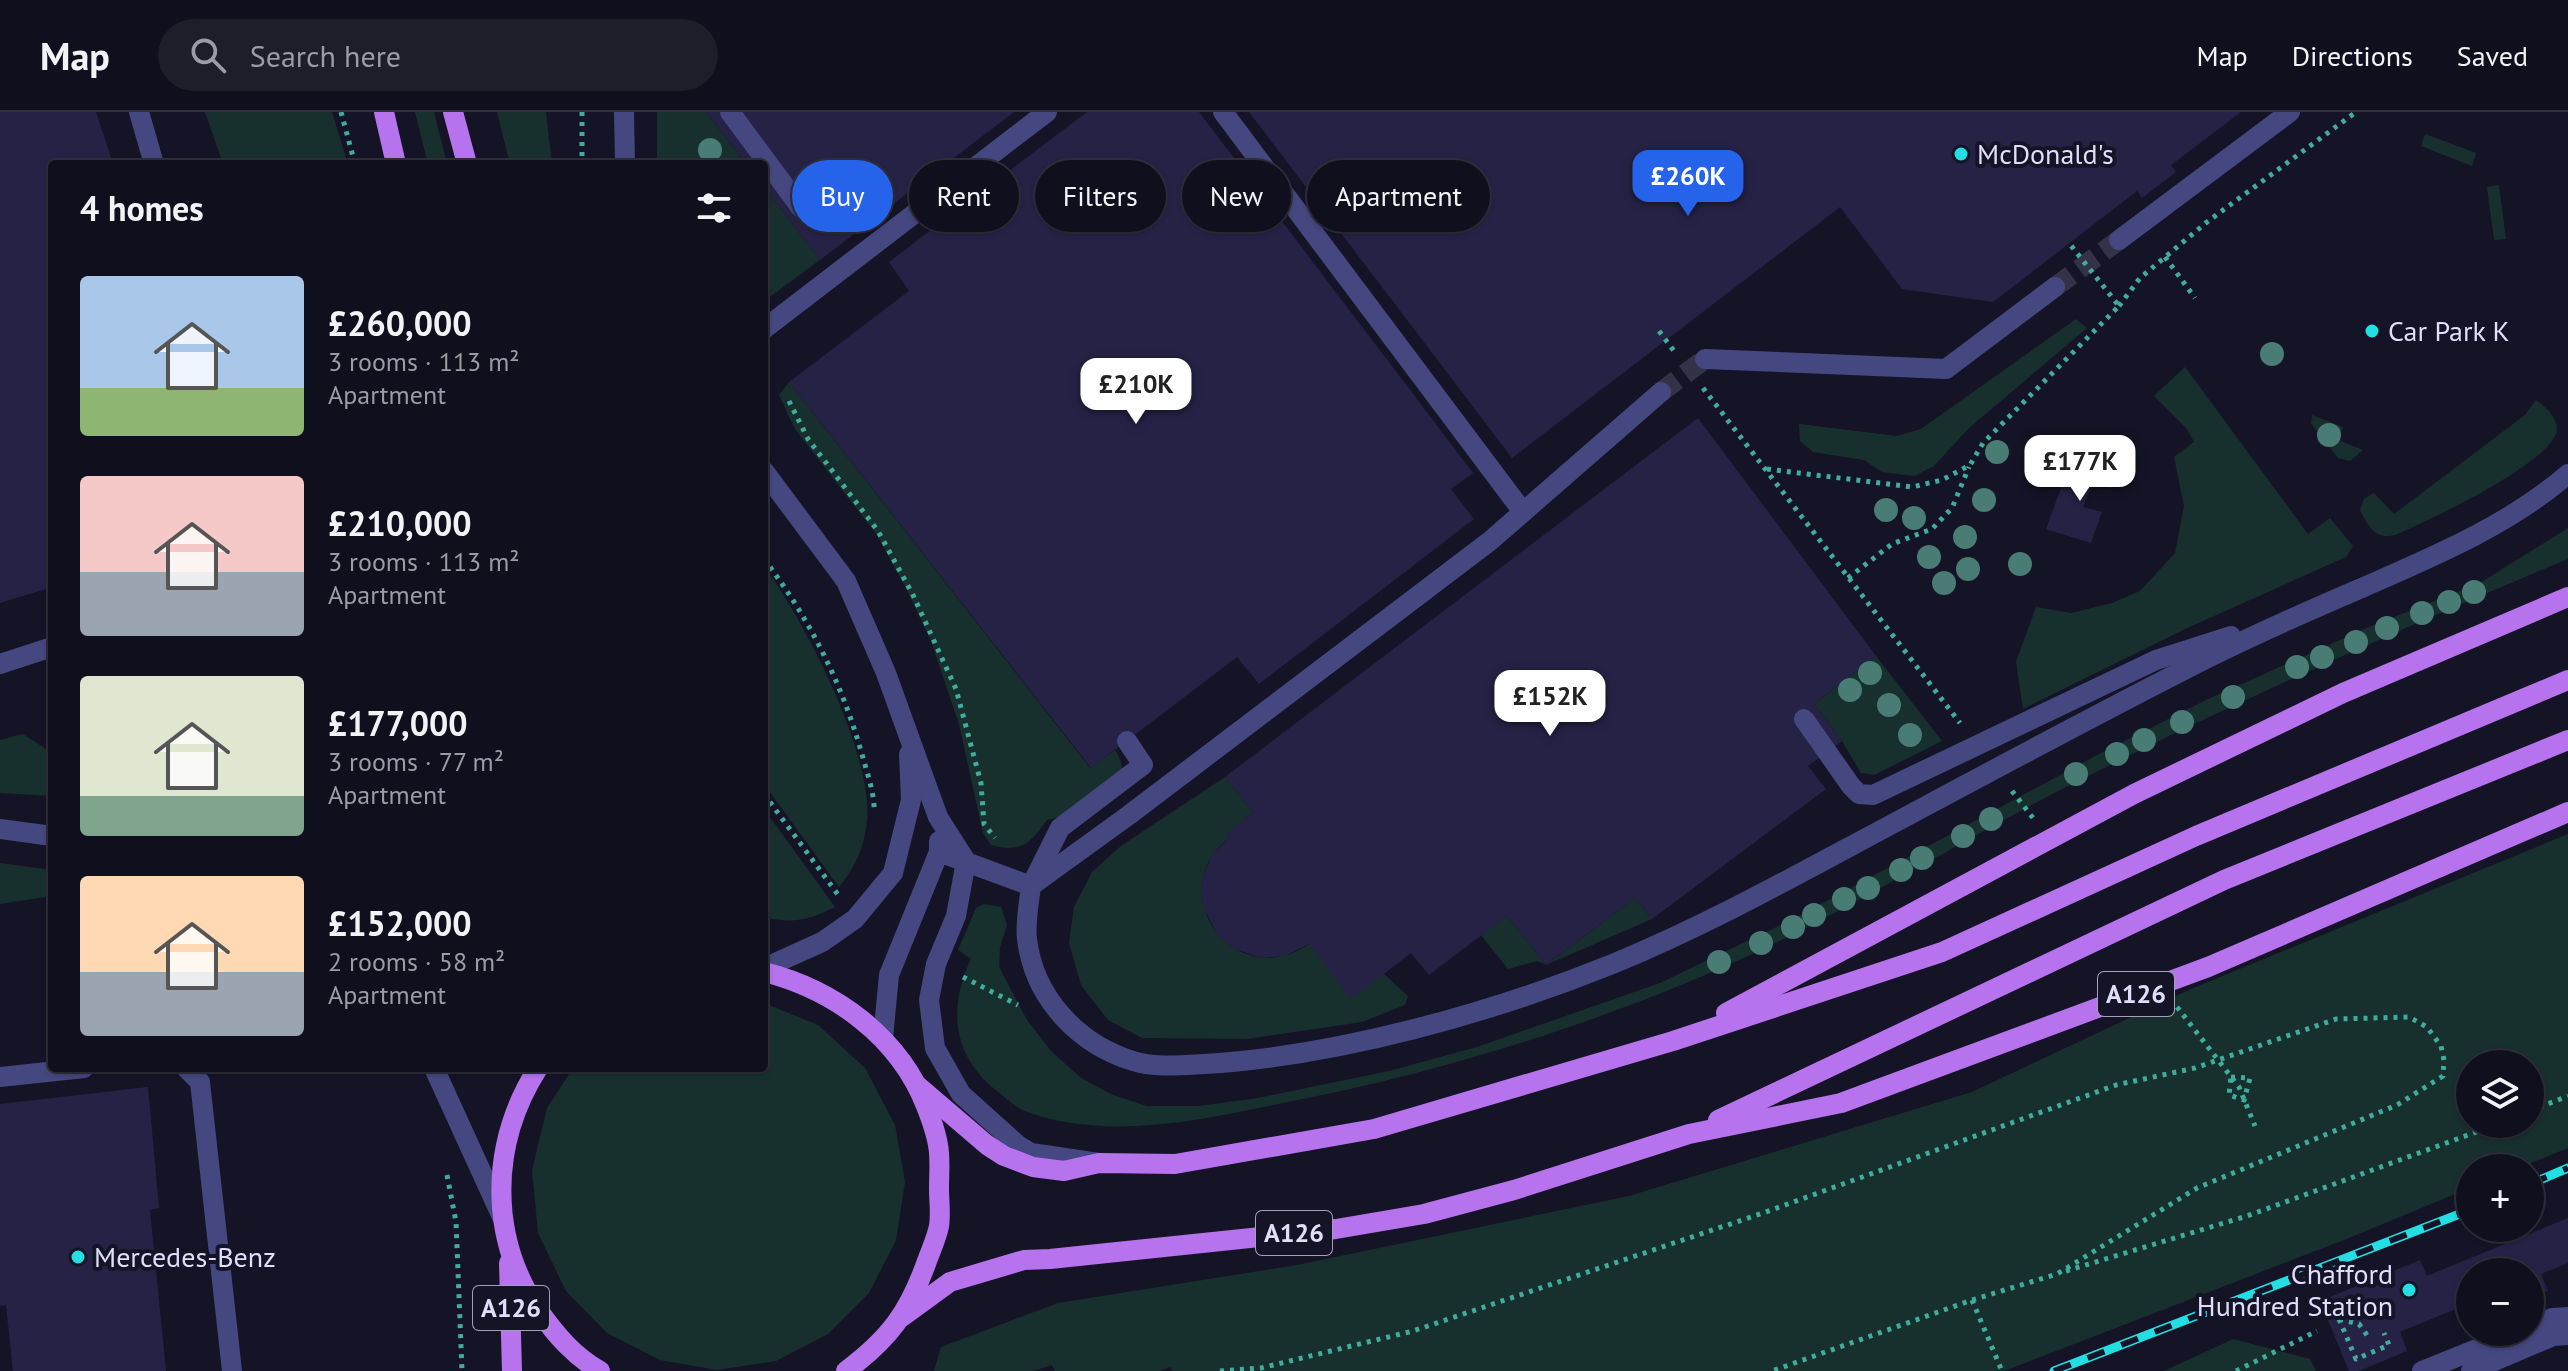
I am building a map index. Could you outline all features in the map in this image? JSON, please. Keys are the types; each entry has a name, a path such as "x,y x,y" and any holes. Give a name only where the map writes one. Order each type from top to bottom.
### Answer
{"main road":[{"path":"384,112 395,160"},
{"path":"453,112 466,160"},
{"path":"1673,1041 2134,794 2343,693 2568,597"},
{"path":"918,1086 1004,1156 1033,1167 1064,1171 1099,1163 1175,1164 1374,1129 1673,1041 1942,952 2196,836 2568,680"},
{"name":"A126","path":"1689,1134 2224,880 2568,740"},
{"name":"A126","path":"902,1317 950,1282 1024,1260 1336,1229 1424,1214 1514,1190 1689,1134 1841,1103 2208,967 2568,812"},
{"path":"768,971 823,995 859,1016 883,1038 903,1061 918,1086 939,1151 939,1226 915,1297 902,1317 857,1368"},
{"path":"535,1072 520,1096 503,1155 502,1217 508,1245 526,1293 556,1335 584,1362 600,1371"},
{"name":"A126","path":"508,1245 512,1371"}],"street":[{"path":"139,112 153,160"},
{"path":"624,112 625,160"},
{"path":"730,112 766,160"},
{"path":"768,326 1047,112"},
{"path":"1223,112 1523,512"},
{"path":"2119,240 2290,112"},
{"path":"768,163 792,196"},
{"path":"1705,359 1946,369 2055,287"},
{"path":"1031,886 1490,541 1661,392"},
{"path":"1127,741 1143,765 1060,828 1031,886 1026,937 1038,983 1060,1014 1090,1043 1137,1063 1183,1065 1240,1062 1307,1052 1389,1034 1502,1003 1614,963 1746,903 2188,668 2474,537 2548,491 2568,474"},
{"path":"768,476 846,581 938,817 966,861 956,916 936,964 929,1000 935,1048 961,1094 1019,1146 1031,1153 1099,1163"},
{"path":"1804,719 1851,786 1859,794 1873,795 2156,660 2309,611"},
{"path":"0,664 48,648"},
{"path":"768,968 822,942 855,919 893,873 911,800 908,734"},
{"path":"883,1038 889,975 939,852 938,817"},
{"path":"0,829 48,835"},
{"path":"939,852 1031,886"},
{"path":"0,1077 48,1072"},
{"path":"190,1072 200,1082 232,1371"},
{"path":"436,1072 502,1217"},
{"path":"2544,1321 2568,1317"},
{"path":"2471,1371 2553,1336 2568,1335"},
{"path":"2422,1371 2484,1346"}],"path":[{"path":"341,112 354,160"},
{"path":"582,112 582,160"},
{"path":"1848,578 1892,544 1932,529 1952,508 1983,443 2119,306 2140,278 2207,222 2356,112"},
{"path":"2069,243 2119,306"},
{"path":"2165,257 2195,298"},
{"path":"1659,331 1666,340"},
{"path":"789,401 808,439 878,531 913,595 956,689 981,783 984,824 992,836 1003,844 1009,877"},
{"path":"1734,427 1874,610"},
{"path":"1766,469 1912,487 1942,480 1970,465"},
{"path":"768,565 816,637 840,690 856,731 871,785 874,821"},
{"path":"840,897 846,889"},
{"path":"1220,1371 1261,1368 1413,1331 1763,1213 2116,1085 2195,1068 2336,1019 2409,1017 2427,1027 2441,1046 2443,1076 2397,1105 2197,1188 2057,1274"},
{"path":"2231,1077 2250,1078 2244,1100 2229,1095 2231,1077"},
{"path":"2239,1087 2255,1126"},
{"path":"2544,1105 2568,1096"},
{"path":"1772,1371 1972,1300 2247,1216 2460,1138"},
{"path":"446,1168 456,1222 462,1371"},
{"path":"1972,1300 2002,1371"},
{"path":"2331,1301 2356,1359 2389,1345 2384,1333"},
{"path":"2339,1319 2359,1324 2369,1338"},
{"path":"2236,1371 2317,1331"}],"green space":[{"path":"205,112 332,112 347,160 222,160"},
{"path":"415,112 434,112 446,160 427,160"},
{"path":"497,112 546,112 552,160 509,160"},
{"path":"657,112 706,112 743,160 657,160"},
{"path":"2425,134 2476,153 2472,166 2421,146"},
{"path":"2499,185 2506,239 2494,240 2487,187"},
{"path":"768,192 792,224 792,232 799,232 820,260 768,298"},
{"path":"2076,319 2087,328 1969,428 1934,466 1914,476 1882,472 1864,460 1813,452 1800,441 1799,424 1897,436 1921,429"},
{"path":"2185,367 2308,534 2330,518 2353,546 2346,557 2185,629 2023,709 2016,662 2036,607 2071,613 2112,603 2140,591 2175,553 2184,506 2174,457 2194,442 2187,429 2154,396"},
{"path":"789,382 1090,768 1115,750 1119,756 1121,776 1074,814 1047,820 1030,841 1017,847 1001,847 991,845 983,833 959,724 931,641 877,535 795,429 779,395"},
{"path":"2536,400 2553,416 2557,429 2551,442 2535,457 2486,490 2395,535 2377,534 2369,526 2360,510 2364,499 2374,493 2394,514 2525,415"},
{"path":"2312,415 2343,427 2338,440 2363,450 2350,461 2338,458 2311,423"},
{"path":"2568,528 2568,559 2317,668 2131,755 1750,955 1637,1002 1521,1043 1343,1091 1187,1121 1122,1126 1058,1121 1023,1110 982,1077 963,1047 957,1013 959,995 971,959 958,950 976,908 984,904 1001,907 1007,925 1000,947 999,967 1027,1020 1052,1052 1081,1078 1113,1095 1147,1106 1199,1106 1258,1098 1389,1071 1477,1047 1660,983 1795,918 2099,754 2206,700 2369,627 2480,583"},
{"path":"768,572 816,652 848,724 859,760 866,792 866,830 858,856 839,887 768,789"},
{"path":"1876,656 1942,741 1874,775 1861,773 1814,704"},
{"path":"23,734 48,750 48,796 0,793 0,740"},
{"path":"1225,777 1253,813 1226,834 1229,838 1210,860 1202,885 1204,909 1215,930 1233,947 1256,957 1281,956 1309,944 1384,974 1408,996 1405,1005 1362,1022 1247,1039 1142,1038 1108,1020 1081,985 1069,943 1074,907 1092,872 1121,846"},
{"path":"768,815 835,907 801,920 768,918"},
{"path":"2568,834 2568,1148 2544,1158 2544,1154 2456,1154 2456,1194 2004,1371 1173,1371 1170,1367 1160,1371 1055,1371 1052,1365 1033,1371 934,1371 941,1347 1058,1303 1297,1265 1629,1196 1972,1092 2191,989"},
{"path":"0,863 48,869 48,897 0,904"},
{"path":"1635,898 1652,919 1546,965"},
{"path":"1507,916 1546,965 1537,961 1508,969 1481,935"},
{"path":"768,1005 818,1025 865,1068 895,1125 905,1182 896,1240 869,1293 828,1334 776,1361 717,1370 660,1360 607,1333 566,1291 538,1233 532,1170 547,1108 570,1072 768,1072"},
{"path":"2233,1339 2310,1359 2316,1371 2164,1371"}],"building":[{"path":"0,112 96,112 112,160 48,160 48,588 0,603"},
{"path":"706,112 1014,112 951,160 909,160 909,192 893,204 893,160 792,160 792,224 768,192 768,160 743,160"},
{"path":"1087,112 1199,112 1235,160 1182,160 1182,232 1290,232 1473,473 1451,489 1474,519 1259,684 1237,657 1091,768 789,382 909,291 889,262 929,232 1019,232 1019,164"},
{"path":"1249,112 2241,112 2171,165 2176,172 2142,198 2137,191 1993,302 1902,289 1840,207 1512,458 1340,232 1490,232 1490,160 1307,160 1307,188 1291,167 1291,160 1285,160"},
{"path":"799,232 857,232 820,260"},
{"path":"1698,418 1876,656 1814,704 1842,741 1808,766 1826,789 1652,919 1635,898 1546,965 1507,916 1429,975 1411,953 1351,999 1309,944 1285,956 1261,958 1235,949 1219,937 1204,909 1201,890 1203,876 1212,855 1229,838 1225,834 1253,813 1225,777"},
{"path":"2084,459 2118,469 2111,488 2093,482 2083,507 2102,512 2091,543 2046,529 2064,480 2075,483"},
{"name":"Mercedes-Benz","path":"148,1087 159,1208 150,1210 166,1371 13,1371 6,1305 0,1306 0,1104"},
{"name":"Chafford Hundred Station","path":"2568,1218 2568,1263 2544,1273 2544,1258 2471,1258 2510,1242 2544,1242 2544,1228"},
{"name":"Chafford Hundred Station","path":"2420,1260 2427,1276 2456,1264 2456,1309 2400,1332 2407,1351 2359,1371 2349,1371 2320,1301"}],"tunnel":[{"path":"2055,287 2119,240"},
{"path":"1661,392 1705,359"}],"railway":[{"path":"2544,1178 2568,1168"},
{"path":"2054,1371 2456,1215"}],"place":[{"name":"McDonald's","path":"1961,154"},
{"name":"Car Park K","path":"2372,331"},
{"name":"Mercedes-Benz","path":"78,1257"},
{"name":"Chafford Hundred Station","path":"2409,1290"}]}
